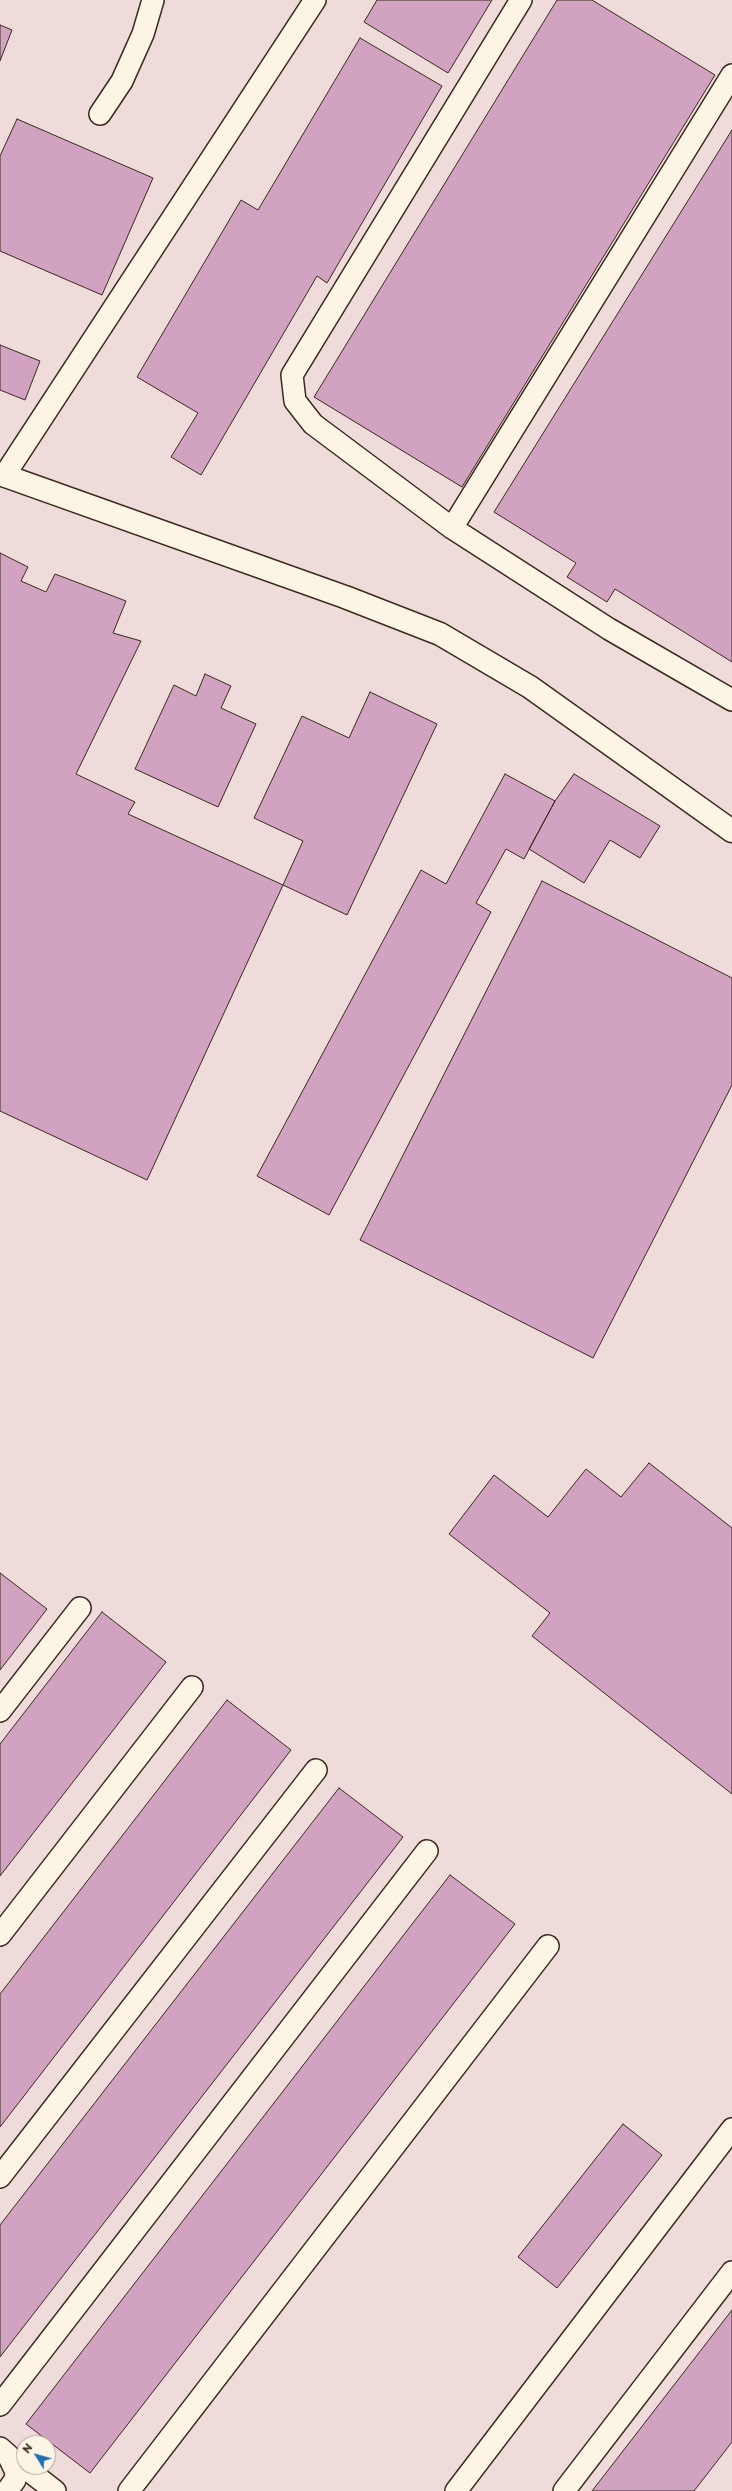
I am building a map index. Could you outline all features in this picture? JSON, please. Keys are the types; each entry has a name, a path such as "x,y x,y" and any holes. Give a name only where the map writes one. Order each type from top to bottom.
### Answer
{"street":[{"path":"2,475 293,579 440,634 530,687 732,831"}],"lane":[{"path":"100,114 122,81 143,34 153,0"},
{"path":"2,475 315,0"},
{"path":"521,0 292,375 295,401 313,424 452,528 608,629 732,700"},
{"path":"452,528 732,75"},
{"path":"0,1711 80,1608"},
{"path":"0,1935 192,1687"},
{"path":"0,2177 316,1770"},
{"path":"0,2405 427,1852"},
{"path":"129,2491 548,1946"},
{"path":"456,2491 732,2129"},
{"path":"564,2491 732,2272"},
{"path":"7,2491 15,2480 16,2472 14,2459"},
{"path":"14,2459 55,2491"}],"shaded area":[{"path":"0,0 732,0 732,2491 0,2491"}],"building":[{"path":"377,0 492,0 448,73 364,22"},
{"path":"557,0 592,0 715,75 462,487 314,397"},
{"path":"0,25 12,30 0,61"},
{"path":"360,38 442,86 327,283 317,276 201,475 171,457 198,413 137,377 241,200 258,210"},
{"path":"17,119 153,178 102,295 0,251 0,156"},
{"path":"732,130 732,662 615,589 607,602 567,577 576,563 494,512"},
{"path":"0,345 40,361 25,400 0,390"},
{"path":"0,553 28,567 21,581 46,592 55,574 126,601 113,633 141,641 76,774 135,802 128,814 283,885 147,1180 0,1111"},
{"path":"205,674 231,686 221,708 256,724 218,807 135,769 174,685 196,696"},
{"path":"370,692 437,724 347,915 283,885 303,841 254,818 302,716 349,738"},
{"path":"505,774 555,801 524,859 506,849 476,903 491,912 329,1215 257,1176 421,870 446,884"},
{"path":"574,774 660,826 640,858 610,840 584,883 529,849 555,801"},
{"path":"542,881 732,978 732,1085 593,1358 360,1240"},
{"path":"649,1463 732,1528 732,1794 532,1636 550,1613 449,1534 494,1475 548,1517 586,1469 621,1497"},
{"path":"0,1573 47,1609 0,1670"},
{"path":"102,1612 166,1662 0,1876 0,1744"},
{"path":"227,1700 291,1750 0,2127 0,1994"},
{"path":"339,1788 403,1837 0,2357 0,2225"},
{"path":"450,1875 515,1924 90,2473 56,2447 56,2435 40,2435 26,2424"},
{"path":"623,2124 662,2155 557,2288 518,2257"},
{"path":"732,2310 732,2442 694,2491 592,2491"}]}
